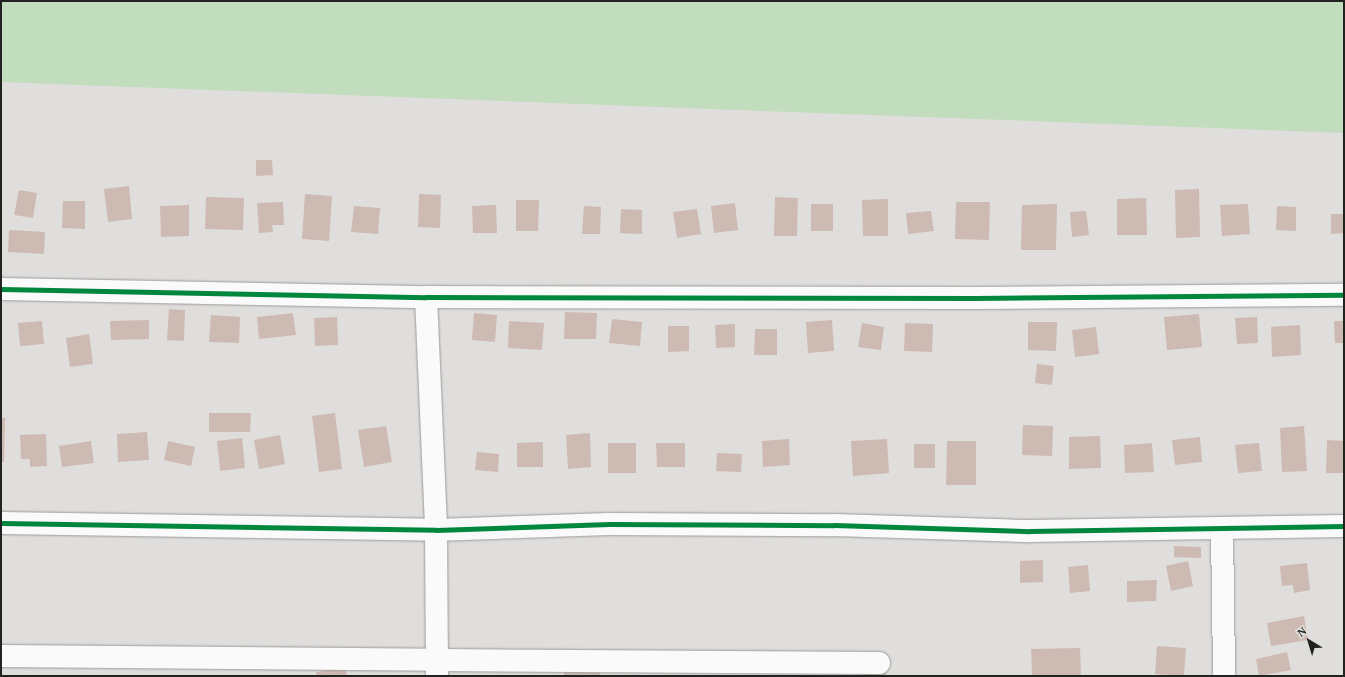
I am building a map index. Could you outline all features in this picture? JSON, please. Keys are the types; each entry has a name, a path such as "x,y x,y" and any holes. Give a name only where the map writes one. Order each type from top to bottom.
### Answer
{"street":[{"path":"1,290 426,297 976,298 1344,295"},
{"path":"426,297 436,530 437,668"},
{"path":"1,523 436,530 609,524 834,525 1030,531 1344,526"},
{"path":"1222,528 1224,676"},
{"path":"1,656 437,668 879,663"}],"green space":[{"path":"1,1 1344,1 1344,133 1,82"}],"building":[{"path":"256,160 272,160 273,175 256,176"},
{"path":"129,186 132,219 108,222 104,189"},
{"path":"1199,189 1200,237 1176,238 1175,190"},
{"path":"19,190 37,193 33,218 14,215"},
{"path":"305,194 332,196 329,241 302,239"},
{"path":"419,194 441,195 440,228 418,227"},
{"path":"206,197 244,198 243,230 205,229"},
{"path":"775,197 798,198 797,236 774,236"},
{"path":"1146,198 1147,235 1117,235 1117,199"},
{"path":"888,199 888,236 863,236 862,200"},
{"path":"516,200 539,200 538,231 516,231"},
{"path":"63,201 85,201 85,229 62,228"},
{"path":"283,202 284,225 272,225 273,232 259,233 257,203"},
{"path":"956,202 990,202 989,240 955,239"},
{"path":"735,203 738,230 714,233 711,206"},
{"path":"811,204 833,204 833,231 811,231"},
{"path":"1057,204 1056,250 1021,250 1022,205"},
{"path":"1248,204 1250,234 1222,236 1220,205"},
{"path":"189,205 189,236 161,237 160,206"},
{"path":"496,205 497,233 473,233 472,206"},
{"path":"354,206 380,208 378,234 351,232"},
{"path":"584,206 601,207 600,234 582,234"},
{"path":"1277,206 1296,207 1296,231 1276,230"},
{"path":"621,209 642,210 642,234 620,233"},
{"path":"697,209 701,234 677,238 673,212"},
{"path":"931,211 934,231 908,234 906,213"},
{"path":"1086,211 1089,235 1072,237 1070,212"},
{"path":"1331,214 1344,214 1344,233 1331,234"},
{"path":"9,230 45,232 44,254 8,252"},
{"path":"169,309 185,310 184,341 167,340"},
{"path":"565,312 597,313 596,339 564,339"},
{"path":"293,313 296,335 259,339 257,317"},
{"path":"474,313 497,315 495,342 472,340"},
{"path":"1199,314 1202,347 1167,350 1164,317"},
{"path":"211,315 240,317 239,343 209,342"},
{"path":"337,317 338,345 315,346 314,318"},
{"path":"1257,317 1258,343 1237,344 1235,318"},
{"path":"612,319 642,322 640,346 609,343"},
{"path":"149,320 149,339 111,340 110,321"},
{"path":"832,320 834,351 808,353 806,322"},
{"path":"42,321 44,344 20,346 18,323"},
{"path":"509,321 544,323 542,350 508,348"},
{"path":"1334,321 1344,321 1344,343 1335,343"},
{"path":"1028,322 1057,322 1056,351 1028,350"},
{"path":"862,323 884,327 881,350 858,347"},
{"path":"905,323 933,324 932,352 904,351"},
{"path":"735,324 735,347 716,348 715,325"},
{"path":"1300,325 1301,355 1272,357 1271,327"},
{"path":"668,326 689,326 689,351 668,352"},
{"path":"1096,327 1099,354 1075,357 1072,330"},
{"path":"755,329 777,329 777,355 754,355"},
{"path":"89,334 93,364 70,367 66,338"},
{"path":"1037,364 1054,366 1052,385 1035,383"},
{"path":"209,413 251,413 250,432 209,432"},
{"path":"335,413 342,469 319,472 312,416"},
{"path":"1,418 5,418 4,462 1,462"},
{"path":"1023,425 1053,426 1052,456 1022,455"},
{"path":"386,426 392,462 364,467 358,430"},
{"path":"1304,426 1307,471 1282,472 1280,428"},
{"path":"147,432 149,460 118,462 117,434"},
{"path":"590,433 591,467 568,469 566,435"},
{"path":"46,434 47,466 30,467 30,459 21,459 20,435"},
{"path":"280,435 285,464 259,469 254,440"},
{"path":"1100,436 1101,468 1069,469 1069,437"},
{"path":"1200,437 1202,462 1175,465 1172,440"},
{"path":"242,438 245,468 220,471 217,441"},
{"path":"789,439 790,465 763,467 762,441"},
{"path":"887,439 889,473 853,476 851,441"},
{"path":"1327,440 1344,441 1344,473 1326,473"},
{"path":"91,441 94,463 62,467 59,446"},
{"path":"168,441 195,447 191,466 164,460"},
{"path":"947,441 976,441 976,485 946,485"},
{"path":"543,442 543,467 517,467 517,443"},
{"path":"608,443 636,443 636,473 608,473"},
{"path":"656,443 685,443 685,467 657,467"},
{"path":"1152,443 1154,472 1125,473 1124,445"},
{"path":"1259,443 1262,471 1238,473 1235,445"},
{"path":"914,444 935,444 935,468 914,468"},
{"path":"477,452 499,454 498,472 475,470"},
{"path":"717,453 742,454 741,472 716,471"},
{"path":"1174,546 1201,547 1201,558 1174,557"},
{"path":"1043,560 1043,582 1020,583 1020,561"},
{"path":"1188,561 1193,586 1171,591 1166,566"},
{"path":"1307,563 1310,590 1294,593 1293,585 1282,586 1280,566"},
{"path":"1088,565 1090,591 1070,593 1068,567"},
{"path":"1157,580 1156,601 1127,602 1127,581"},
{"path":"1304,616 1308,640 1271,646 1267,623"},
{"path":"1157,646 1186,648 1184,676 1155,674"},
{"path":"1080,648 1081,676 1032,676 1031,649"},
{"path":"1287,652 1291,670 1259,676 1256,659"},
{"path":"565,666 601,669 600,676 564,676"},
{"path":"345,668 347,676 317,676 316,672"},
{"path":"886,672 886,676 860,676 860,674"}],"cycle path":[{"path":"1,289 426,297 976,298 1344,295"},
{"path":"1,523 436,530 609,524 834,525 1030,531 1344,526"}]}
